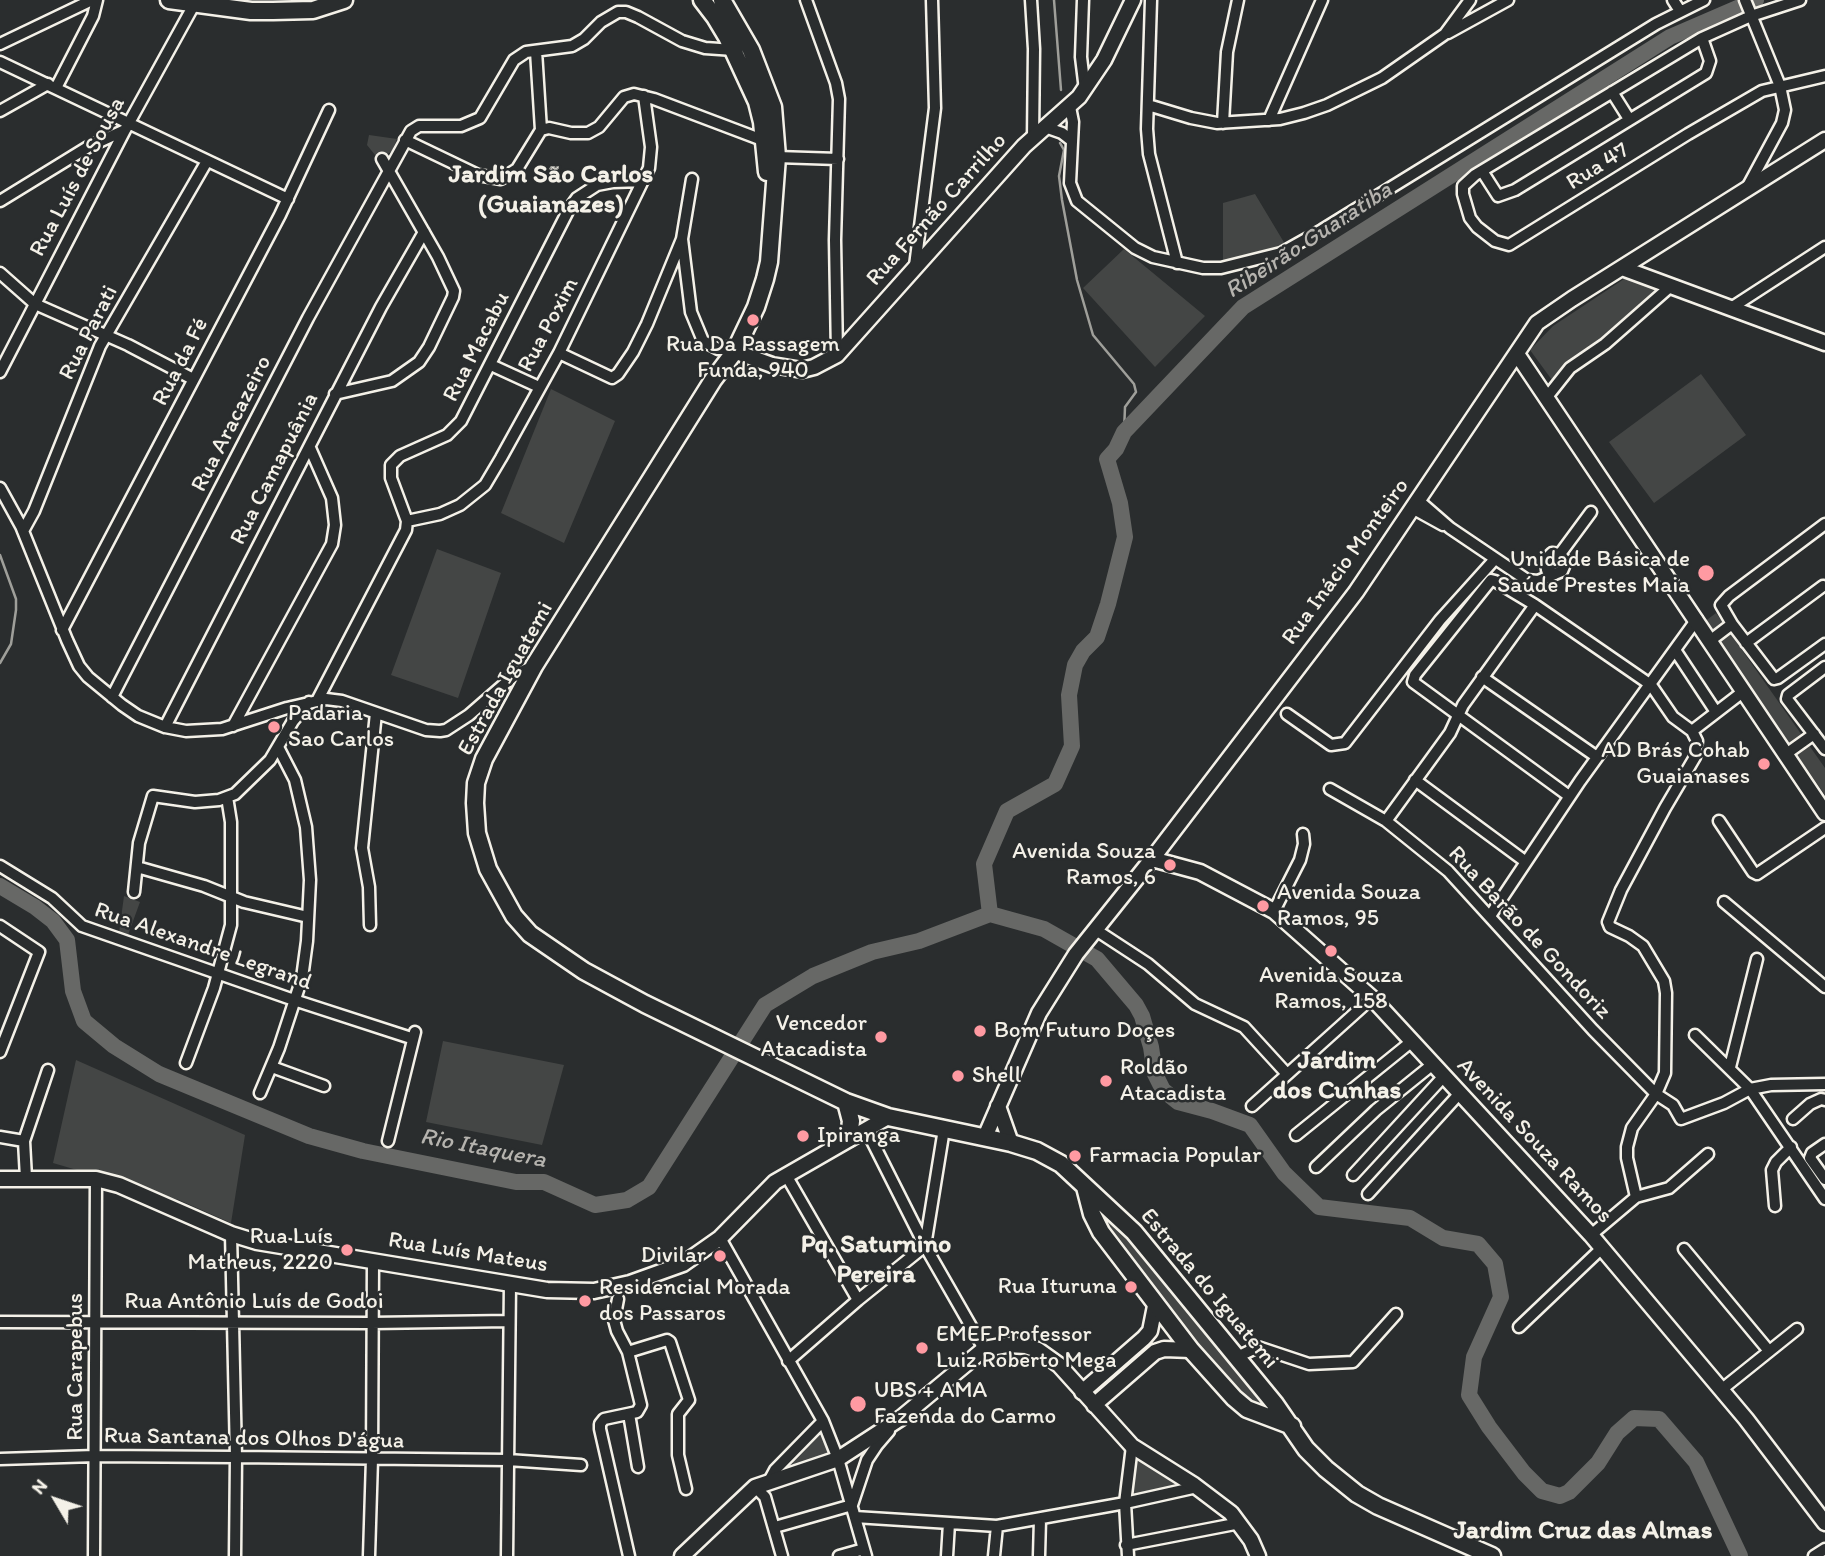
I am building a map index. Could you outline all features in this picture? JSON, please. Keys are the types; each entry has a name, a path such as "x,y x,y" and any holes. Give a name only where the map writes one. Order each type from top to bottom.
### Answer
{"main road":[{"path":"173,0 273,11 313,9 344,0"},
{"path":"702,0 734,50 757,102 767,166 755,280 729,355"},
{"path":"722,0 751,50 768,89 774,107 777,157 769,262 756,307 729,355"},
{"name":"Estrada Iguatemi","path":"729,355 534,666 484,758 476,783 477,833 488,869 501,896 530,934 552,950 608,984 733,1048 846,1102 888,1117"},
{"path":"846,1102 851,1121 849,1138"},
{"name":"Estrada do Iguatemi","path":"888,1117 1011,1143 1051,1158 1071,1171 1134,1232 1275,1404 1306,1449 1357,1494 1411,1522 1492,1556"},
{"name":"Estrada do Iguatemi","path":"1085,1187 1092,1214 1101,1232 1191,1350 1236,1401 1260,1416 1292,1426"},
{"path":"1092,1214 1097,1207 1106,1204"},
{"path":"1260,1416 1270,1412 1275,1404"}],"street":[{"path":"0,44 92,0"},
{"path":"0,111 52,86 93,16 97,0"},
{"path":"806,0 836,83 839,99 835,240 837,355"},
{"path":"915,267 935,108 932,0"},
{"path":"1031,0 1034,49 1033,138"},
{"path":"1083,0 1081,57 1085,90"},
{"name":"Rua Fernão Carrilho","path":"729,355 802,370 837,355 1033,138 1070,107 1085,90 1104,60 1133,0"},
{"path":"1151,0 1147,129 1149,154 1177,263"},
{"path":"1223,123 1227,52 1238,0"},
{"path":"1269,120 1322,0"},
{"path":"1445,34 1470,0"},
{"path":"1148,105 1191,118 1223,123 1269,120 1304,113 1327,106 1382,78 1445,34 1508,0"},
{"path":"1673,0 1680,11"},
{"path":"1070,107 1073,122 1070,140 1070,183 1077,201 1135,248 1153,257 1202,268 1222,268 1282,253 1680,11 1704,0"},
{"path":"1702,38 1710,61 1706,73 1502,196 1496,194 1482,172 1748,8 1800,0"},
{"name":"Rua Luís de Sousa","path":"0,372 126,126 195,3"},
{"path":"1744,192 1782,123 1785,110 1780,86 1748,8"},
{"path":"536,51 541,130 514,173 498,179 478,175 405,140 411,131 419,126 461,126 480,118 508,67 526,52 572,46 584,39 610,15 626,12 682,41 705,48 734,50"},
{"path":"0,62 52,86 126,126 288,199"},
{"path":"1780,86 1825,76"},
{"name":"Rua 47","path":"1482,172 1463,186 1466,205 1473,223 1495,241 1509,245 1751,97 1780,86"},
{"path":"1612,92 1629,119"},
{"path":"541,130 549,128 571,133 588,133 599,127 624,97 634,94 765,141"},
{"name":"Rua Poxim","path":"407,521 460,505 485,485 558,353 643,181 652,157 644,96"},
{"name":"Rua da Fé","path":"62,630 288,199 329,110"},
{"path":"0,201 126,126"},
{"path":"1045,127 1062,133 1070,140"},
{"name":"Rua Aracazeiro","path":"112,697 308,318 405,140"},
{"name":"Rua Inácio Monteiro","path":"985,1137 1035,1021 1076,954 1356,592 1541,319 1825,140"},
{"path":"777,157 838,159"},
{"path":"335,394 396,379 419,362 454,294 448,276 382,159"},
{"name":"Rua Parati","path":"23,531 34,511 81,388 106,335 207,161"},
{"path":"558,353 612,378 623,370 682,239 692,179"},
{"name":"Rua Macabu","path":"407,521 391,478 390,465 400,456 453,431 466,412 530,285 578,198 590,188 605,184 643,181"},
{"name":"Rua Camapuânia","path":"165,727 380,307 424,232"},
{"path":"682,239 694,324 703,341 729,355"},
{"path":"1731,308 1825,247"},
{"path":"1622,268 1825,343"},
{"path":"0,273 35,304 106,335 193,379"},
{"path":"1547,397 1570,368 1605,344 1672,285"},
{"path":"1517,354 1825,813"},
{"path":"491,365 539,387"},
{"path":"233,726 332,544 335,525 332,498 310,448"},
{"path":"0,488 23,531 79,666 88,677 138,716 165,727 201,732 233,726 314,700 341,701 426,730 446,730 469,715 516,674 534,666"},
{"path":"1416,505 1532,581 1544,579 1562,571 1566,565 1560,554 1552,553 1546,559 1547,570 1555,574"},
{"path":"1560,554 1591,512"},
{"path":"134,892 139,843 153,796 195,802 227,797 235,794 270,760 293,721 314,700 403,539 407,521"},
{"path":"1825,524 1722,603 1721,607 1772,678 1778,678 1825,644"},
{"path":"1287,714 1331,745 1345,743 1440,620 1495,559"},
{"path":"1569,796 1413,680 1491,580 1535,605 1651,685 1673,717 1692,731 1697,741 1698,752 1621,890 1608,922 1610,927 1643,946 1664,981 1666,1063 1656,1094 1637,1118 1629,1135 1627,1158 1636,1197"},
{"path":"1746,643 1823,586"},
{"path":"1386,821 1450,733 1463,705 1482,677 1535,605"},
{"path":"1490,916 1569,796 1697,619"},
{"path":"1711,640 1732,624"},
{"path":"1675,650 1716,712"},
{"path":"1825,668 1788,695 1788,701 1825,749"},
{"path":"1482,677 1597,757"},
{"path":"1692,731 1744,691"},
{"path":"370,925 369,887 362,848 376,713"},
{"path":"1786,754 1814,734"},
{"path":"260,1093 272,1068 305,966 310,880 306,827 295,780 278,747"},
{"path":"1415,780 1526,862"},
{"name":"Rua Barão de Gondoriz","path":"1330,789 1386,821 1443,866 1593,1030 1656,1094 1673,1105 1681,1119 1724,1103 1751,1089"},
{"path":"186,1063 219,974 231,925 231,822 227,797"},
{"path":"1720,821 1753,872 1757,874 1825,828"},
{"path":"1274,911 1300,860 1304,844 1303,834"},
{"name":"Avenida Souza Ramos","path":"1152,859 1200,872 1274,911 1372,998 1591,1235 1777,1458 1825,1523"},
{"name":"Rua Alexandre Legrand","path":"0,866 52,898 82,926 294,1000 412,1035 388,1141"},
{"path":"137,867 204,886 231,898 308,917"},
{"path":"1724,902 1825,987"},
{"path":"0,926 39,952 0,1052"},
{"path":"1096,930 1148,964 1195,1004 1244,1027 1287,1074"},
{"path":"1730,1067 1757,959"},
{"path":"1252,1106 1372,998"},
{"path":"1695,1035 1751,1089 1823,1192"},
{"path":"1296,1135 1411,1042"},
{"path":"1316,1167 1376,1110 1433,1064"},
{"path":"272,1068 324,1086"},
{"path":"26,1178 24,1141 48,1070"},
{"path":"1353,1175 1444,1076"},
{"path":"1793,1119 1821,1101 1812,1084"},
{"path":"1751,1089 1771,1085 1825,1084"},
{"path":"1368,1194 1460,1093"},
{"path":"998,1106 1011,1143"},
{"name":"Rua Luís Mateus","path":"0,1179 96,1179 119,1185 230,1234 292,1249 510,1284 562,1291 594,1291 676,1268 720,1238 771,1185 888,1117"},
{"path":"866,1129 925,1245 984,1349"},
{"path":"788,1361 925,1245 943,1129"},
{"path":"0,1137 24,1141"},
{"path":"1825,1144 1812,1153 1810,1158 1825,1179"},
{"path":"1775,1206 1772,1170 1779,1158 1791,1147"},
{"path":"1591,1235 1636,1197 1669,1188 1708,1154"},
{"path":"786,1175 858,1300"},
{"name":"Rua Carapebus","path":"94,1556 96,1179"},
{"path":"230,1234 236,1457 235,1556"},
{"path":"720,1238 823,1421 838,1459 865,1553 839,1556"},
{"path":"1519,1327 1602,1248"},
{"path":"1684,1249 1769,1351"},
{"path":"369,1556 373,1261"},
{"path":"507,1556 510,1284"},
{"path":"618,1299 614,1320 628,1352 641,1405 637,1412 604,1419 600,1429 629,1556"},
{"path":"1087,1387 1150,1331 1155,1306"},
{"path":"1237,1357 1258,1347 1308,1364 1353,1362 1396,1314"},
{"name":"Rua Antônio Luís de Godoi","path":"0,1322 509,1321"},
{"path":"1721,1390 1797,1329"},
{"path":"1144,1338 1152,1341 1155,1352"},
{"path":"628,1352 667,1340 670,1342 689,1400 678,1413 678,1455 686,1489"},
{"path":"762,1485 838,1459 901,1418 984,1349 1007,1345 1026,1346 1038,1350 1059,1365 1070,1368 1099,1400 1115,1428 1132,1446 1219,1503 1240,1523 1258,1556"},
{"path":"1099,1400 1155,1352 1164,1349 1191,1350"},
{"path":"629,1414 638,1466"},
{"path":"852,1505 872,1451 901,1418"},
{"path":"682,1556 762,1485 823,1421"},
{"path":"1132,1446 1125,1503 1127,1550 1240,1523"},
{"name":"Rua Santana dos Olhos D'água","path":"0,1459 95,1456 236,1457 508,1460 582,1465"},
{"path":"762,1485 782,1556"},
{"path":"855,1517 996,1526 1040,1520 1197,1487"},
{"path":"775,1527 852,1505"},
{"path":"1039,1556 1040,1520"},
{"path":"947,1556 949,1524"},
{"path":"994,1556 996,1526"},
{"path":"1814,1556 1825,1549"}],"shaded area":[{"path":"369,135 397,139 392,151 379,160 367,145"},
{"path":"1255,194 1285,244 1223,261 1223,203"},
{"path":"1124,249 1205,316 1155,367 1083,288"},
{"path":"1630,275 1658,291 1552,380 1530,350 1553,326"},
{"path":"1701,374 1746,435 1654,503 1609,442"},
{"path":"551,389 615,421 564,543 501,513"},
{"path":"437,549 501,573 458,698 391,675"},
{"path":"1716,613 1825,768 1825,795 1704,622"},
{"path":"124,896 140,902 128,935 119,933"},
{"path":"443,1041 564,1065 542,1145 426,1122"},
{"path":"76,1060 245,1135 231,1223 179,1200 53,1163"},
{"path":"1106,1204 1274,1407 1260,1416 1191,1350 1095,1209"},
{"path":"820,1434 828,1450 826,1457 795,1468 791,1459"},
{"path":"1133,1447 1195,1486 1126,1502"}],"waterway":[{"path":"1054,0 1061,90"},
{"name":"Ribeirão Guaratiba","path":"990,914 984,864 1007,811 1055,784 1072,746 1069,695 1075,665 1083,651 1097,637 1125,537 1120,503 1107,459 1116,449 1124,432 1243,307 1670,37 1756,0"},
{"path":"1060,143 1064,150 1059,176 1062,200 1077,280 1093,335 1134,384 1136,392 1125,407 1124,432"},
{"path":"0,555 16,599 11,644 0,663"},
{"name":"Rio Itaquera","path":"0,886 53,921 67,940 73,991 84,1021 114,1046 159,1074 309,1136 363,1151 516,1182 544,1182 595,1205 627,1200 649,1187 765,1005 813,976 872,952 919,941 990,914"},
{"path":"990,914 1044,929 1097,959 1136,1005 1142,1016 1155,1074 1163,1090 1178,1102 1250,1125 1284,1173 1319,1207 1410,1218 1443,1238 1478,1244 1495,1264 1501,1297 1474,1357 1469,1395 1489,1427 1524,1473 1542,1491 1560,1496 1569,1492 1598,1463 1617,1433 1634,1418 1659,1419 1696,1462 1740,1556"}],"place":[{"name":"Rua Da Passagem Funda, 940","path":"753,320"},
{"name":"Unidade Básica de Saúde Prestes Maia","path":"1706,573"},
{"name":"Padaria Sao Carlos","path":"274,727"},
{"name":"AD Brás Cohab Guaianases","path":"1764,764"},
{"name":"Avenida Souza Ramos, 6","path":"1170,865"},
{"name":"Avenida Souza Ramos, 95","path":"1263,906"},
{"name":"Avenida Souza Ramos, 158","path":"1331,951"},
{"name":"Bom Futuro Doçes","path":"980,1031"},
{"name":"Vencedor Atacadista","path":"881,1037"},
{"name":"Shell","path":"958,1076"},
{"name":"Roldão Atacadista","path":"1106,1081"},
{"name":"Ipiranga","path":"803,1136"},
{"name":"Farmacia Popular","path":"1075,1156"},
{"name":"Rua Luís Matheus, 2220","path":"347,1250"},
{"name":"Divilar","path":"720,1256"},
{"name":"Rua Ituruna","path":"1131,1287"},
{"name":"Residencial Morada dos Passaros","path":"585,1301"},
{"name":"EMEF Professor Luiz Roberto Mega","path":"922,1348"},
{"name":"UBS + AMA Fazenda do Carmo","path":"858,1404"}],"district":[{"name":"Jardim São Carlos (Guaianazes)","path":"551,190"},
{"name":"Jardim dos Cunhas","path":"1337,1076"},
{"name":"Pq. Saturnino Pereira","path":"876,1260"},
{"name":"Jardim Cruz das Almas","path":"1583,1531"}]}
